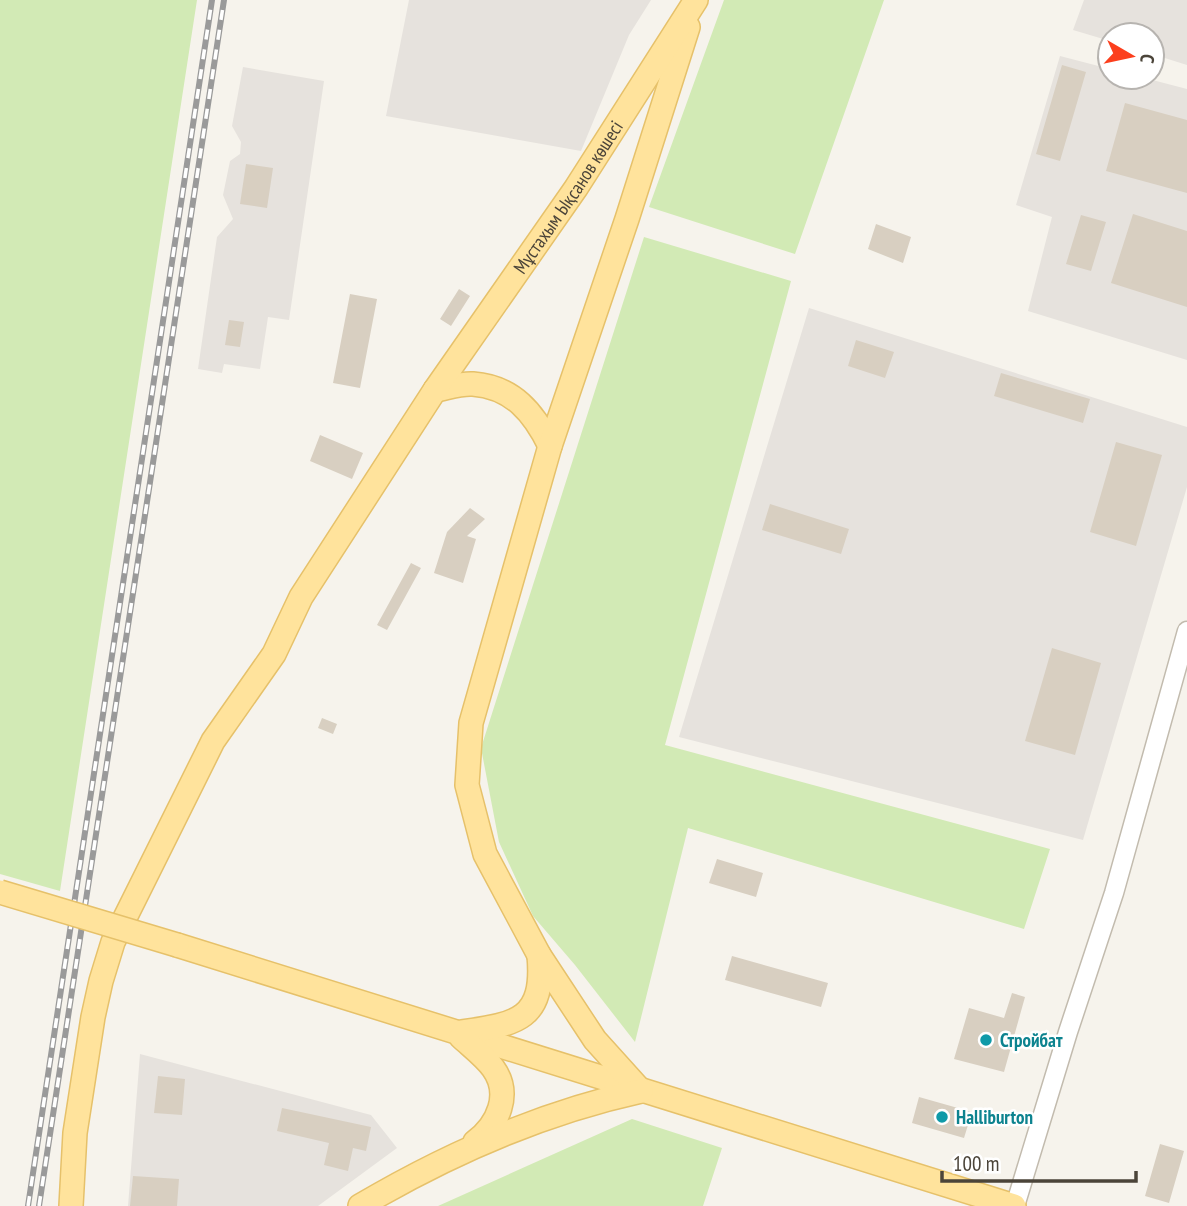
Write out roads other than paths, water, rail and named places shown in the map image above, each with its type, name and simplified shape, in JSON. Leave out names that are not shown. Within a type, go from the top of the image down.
[{"type":"main road","name":"Мұстахым Ықсанов көшесі","points":[[71,1206],[75,1132],[101,981],[113,942],[213,741],[274,654],[301,597],[435,390],[576,188],[696,0]]},
{"type":"main road","points":[[641,1091],[595,1040],[539,956],[485,854],[467,785],[471,723],[550,446],[627,219],[696,0]]},
{"type":"main road","points":[[435,390],[472,384],[500,390],[516,398],[525,407],[539,424],[550,446]]},
{"type":"main road","points":[[0,892],[1014,1206]]},
{"type":"main road","points":[[456,1032],[498,1027],[527,1013],[539,992],[539,956]]},
{"type":"main road","points":[[456,1032],[495,1070],[502,1091],[502,1102],[495,1124],[462,1152]]},
{"type":"main road","points":[[360,1206],[462,1152],[549,1116],[641,1091]]},
{"type":"street","points":[[1014,1206],[1114,893],[1187,631]]},
{"type":"railway","points":[[28,1206],[212,0]]},
{"type":"railway","points":[[39,1206],[224,0]]},
{"type":"place","name":"Стройбат","points":[[986,1040]]},
{"type":"place","name":"Halliburton","points":[[942,1117]]}]
